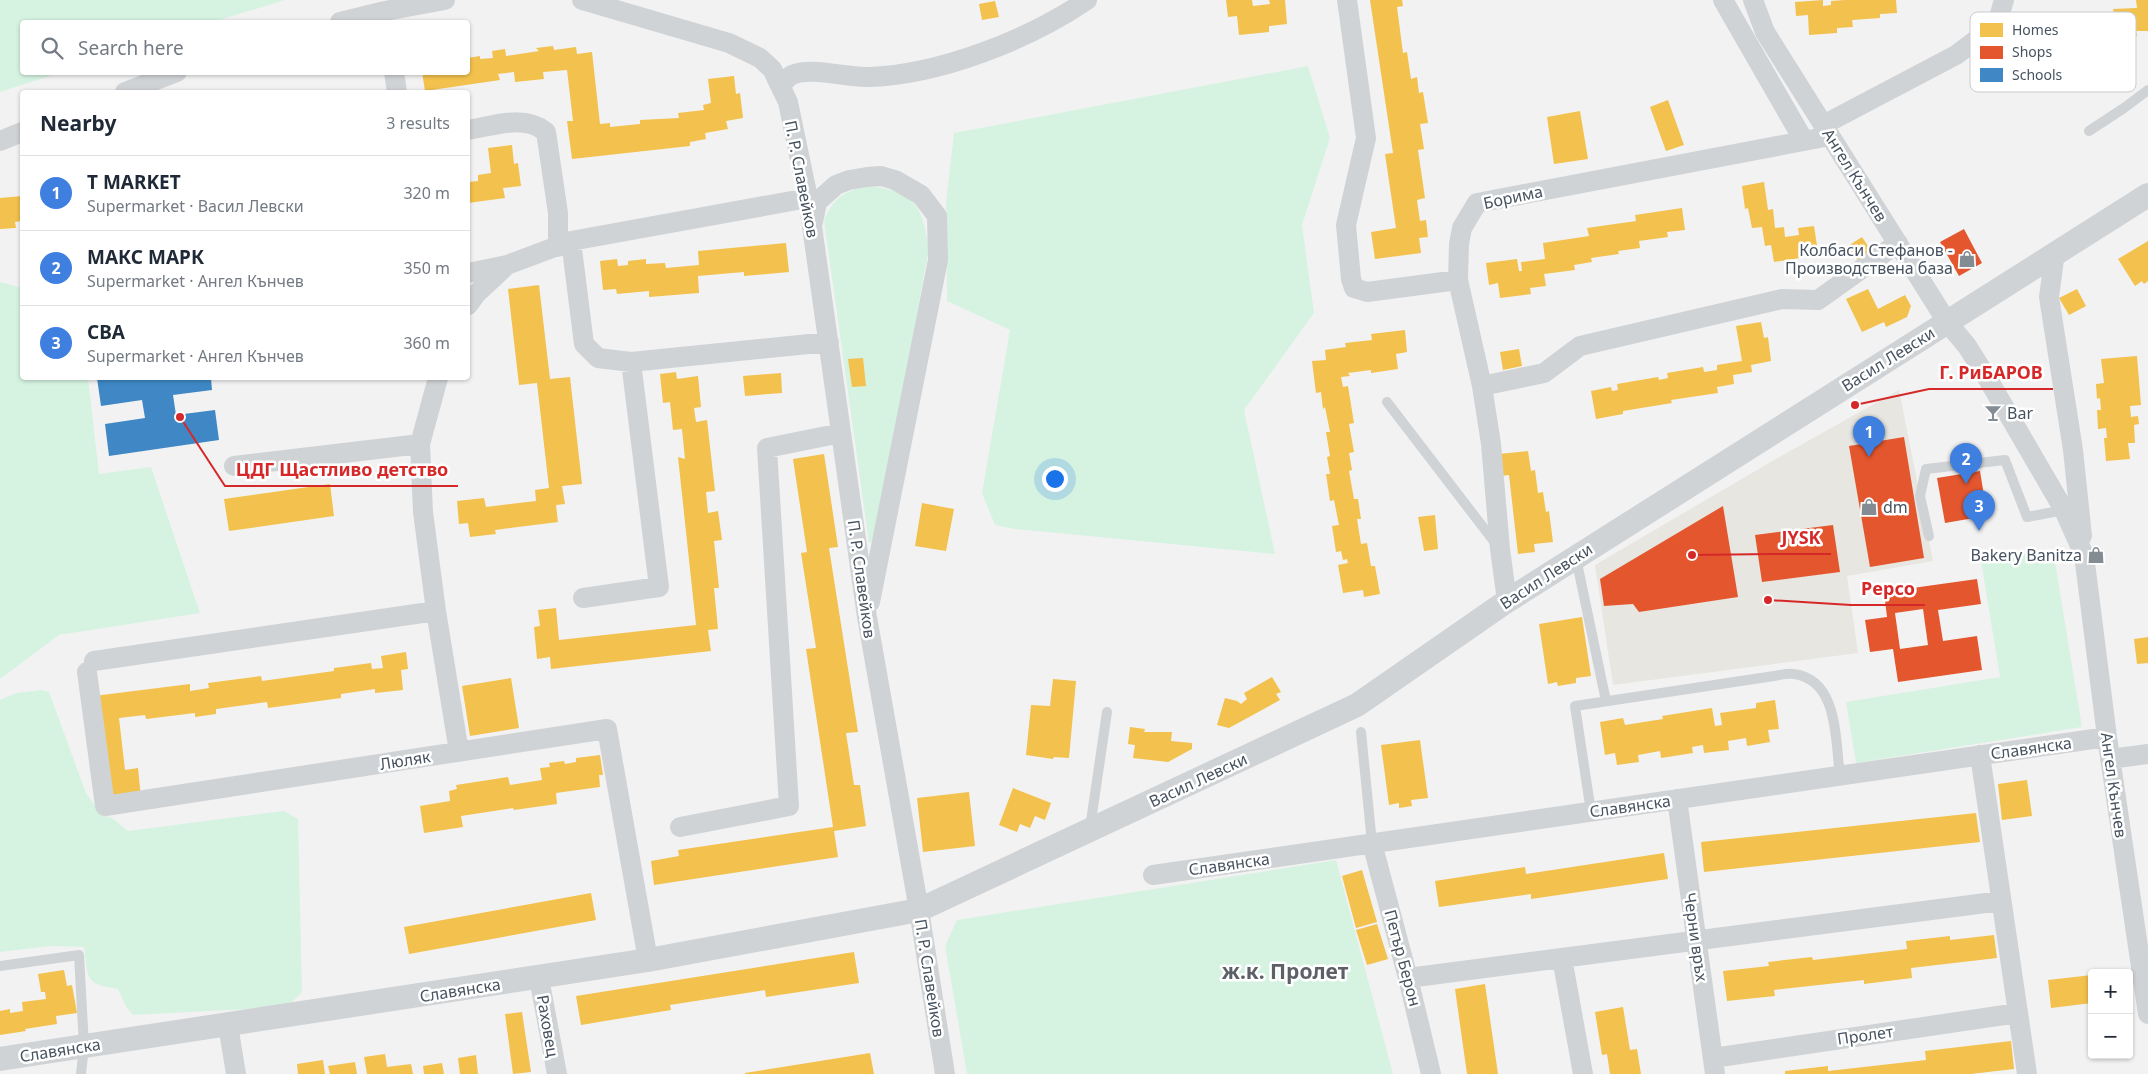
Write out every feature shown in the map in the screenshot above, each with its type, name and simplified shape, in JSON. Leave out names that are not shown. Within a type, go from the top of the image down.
[{"type":"street","points":[[358,20],[386,17],[445,0]]},
{"type":"street","name":"П. Р. Славейков","points":[[582,0],[729,43],[760,58],[772,69],[788,102],[808,198],[866,617],[919,910],[946,1074]]},
{"type":"street","points":[[781,85],[791,76],[802,72],[866,77],[883,76],[900,74],[972,56],[1028,33],[1070,12],[1087,0]]},
{"type":"street","points":[[1347,0],[1366,138],[1346,225],[1351,279],[1354,288],[1367,292],[1458,280]]},
{"type":"street","points":[[1723,0],[1804,141]]},
{"type":"street","name":"Ангел Кънчев","points":[[1753,0],[1765,32],[1947,322],[1967,346],[2064,510],[2084,555]]},
{"type":"street","name":"Борима","points":[[1507,601],[1500,549],[1491,444],[1482,386],[1458,280],[1459,244],[1462,228],[1477,203],[1804,141],[1827,130],[1956,55],[1970,44]]},
{"type":"street","points":[[130,90],[170,75]]},
{"type":"street","points":[[394,75],[397,90]]},
{"type":"street","points":[[470,130],[521,121],[538,125],[546,132],[558,213],[584,344],[598,358],[631,362],[829,342]]},
{"type":"street","points":[[0,141],[20,133]]},
{"type":"street","points":[[812,226],[818,202],[836,185],[849,180],[874,177],[895,180],[908,186],[921,195],[937,216],[938,260],[866,617]]},
{"type":"street","name":"Васил Левски","points":[[919,910],[1357,705],[1507,601],[1575,557],[2148,195]]},
{"type":"street","points":[[470,273],[507,265],[565,244],[808,198]]},
{"type":"street","points":[[1482,386],[1544,372],[1580,346],[1782,299],[1818,300],[1898,242]]},
{"type":"street","name":"Ангел Кънчев","points":[[2055,252],[2049,297],[2073,450],[2107,737],[2148,1014]]},
{"type":"street","points":[[470,302],[476,294],[507,265]]},
{"type":"street","points":[[583,598],[659,587],[631,362]]},
{"type":"street","points":[[437,380],[420,444],[423,512],[436,611],[459,752]]},
{"type":"street","points":[[680,827],[788,806],[767,448],[840,433]]},
{"type":"street","points":[[234,466],[420,444]]},
{"type":"street","name":"Люляк","points":[[436,611],[90,667],[105,806],[607,729],[648,960]]},
{"type":"street","name":"Славянска","points":[[1154,875],[2107,737]]},
{"type":"street","points":[[2110,759],[2148,754]]},
{"type":"street","points":[[1980,755],[2026,1074]]},
{"type":"street","name":"Черни връх","points":[[1676,799],[1714,1066]]},
{"type":"street","name":"Петър Берон","points":[[1372,843],[1431,1074]]},
{"type":"street","points":[[1408,978],[2001,901]]},
{"type":"street","name":"Славянска","points":[[0,1059],[539,978],[919,910]]},
{"type":"street","points":[[1562,958],[1583,1074]]},
{"type":"street","name":"Раховец","points":[[539,978],[557,1074]]},
{"type":"street","name":"Пролет","points":[[1714,1066],[2018,1013]]},
{"type":"street","points":[[228,1025],[236,1074]]},
{"type":"lane","points":[[2090,131],[2148,90]]},
{"type":"lane","points":[[1387,402],[1500,549]]},
{"type":"lane","points":[[1929,536],[1920,496],[1926,469],[2004,460],[2027,517],[2064,510]]},
{"type":"lane","points":[[1575,557],[1606,701]]},
{"type":"lane","points":[[1590,812],[1575,706],[1774,676],[1793,674],[1810,679],[1823,691],[1830,703],[1840,776]]},
{"type":"lane","points":[[1090,829],[1107,712]]},
{"type":"lane","points":[[1361,732],[1372,843]]},
{"type":"lane","points":[[0,966],[79,955],[84,1046],[81,1074]]},
{"type":"shaded area","points":[[1899,390],[1933,561],[1847,576],[1858,653],[1613,685],[1595,565],[1774,460]]},
{"type":"green space","points":[[0,0],[285,0],[220,20],[20,20],[20,75],[53,75],[0,92]]},
{"type":"green space","points":[[1308,66],[1330,138],[1302,225],[1314,313],[1244,410],[1275,554],[1015,529],[995,525],[982,493],[1010,330],[947,301],[946,203],[954,133]]},
{"type":"green space","points":[[864,186],[894,191],[912,201],[922,219],[929,248],[876,539],[869,543],[824,220],[839,197]]},
{"type":"green space","points":[[0,282],[20,287],[20,380],[88,380],[99,474],[151,467],[200,613],[59,635],[0,679]]},
{"type":"green space","points":[[2053,550],[2082,727],[1856,763],[1846,702],[2000,677],[1981,561]]},
{"type":"green space","points":[[42,690],[49,692],[86,793],[101,814],[112,818],[128,831],[284,811],[298,819],[302,992],[287,1007],[133,1015],[126,1007],[118,989],[99,985],[90,978],[84,947],[51,946],[0,952],[0,700],[16,693]]},
{"type":"green space","points":[[1336,860],[1393,1074],[967,1074],[945,946],[957,920]]},
{"type":"building: Homes","points":[[1226,0],[1252,0],[1253,6],[1270,4],[1269,0],[1285,0],[1287,24],[1269,26],[1269,32],[1239,35],[1237,16],[1228,17]]},
{"type":"building: Homes","points":[[1370,0],[1402,0],[1403,6],[1397,7],[1403,53],[1407,52],[1411,79],[1417,77],[1419,93],[1423,92],[1428,123],[1420,124],[1424,149],[1418,150],[1425,198],[1417,200],[1420,221],[1426,220],[1428,237],[1419,238],[1421,253],[1375,259],[1371,232],[1396,228],[1385,154],[1393,153]]},
{"type":"building: Homes","points":[[1823,0],[1823,6],[1831,5],[1831,1],[1896,0],[1897,13],[1880,14],[1880,18],[1852,20],[1853,27],[1837,28],[1837,33],[1809,35],[1808,15],[1796,16],[1795,2]]},
{"type":"building: Homes","points":[[2136,0],[2148,0],[2148,31],[2136,31],[2136,12],[2114,12],[2113,9],[2137,8]]},
{"type":"building: Homes","points":[[995,1],[999,17],[982,20],[979,4]]},
{"type":"building: Homes","points":[[553,46],[554,50],[576,47],[577,54],[592,52],[600,124],[610,123],[610,127],[640,124],[640,120],[679,118],[678,113],[704,110],[703,105],[711,103],[708,79],[734,76],[736,94],[740,93],[743,118],[726,121],[728,129],[705,133],[706,139],[690,142],[690,146],[572,159],[567,121],[573,121],[567,70],[543,72],[544,79],[515,82],[514,72],[498,74],[500,80],[425,90],[422,75],[470,75],[470,58],[480,56],[480,59],[493,58],[492,51],[505,49],[506,56],[539,51],[536,48]]},
{"type":"building: Homes","points":[[1668,100],[1684,145],[1666,151],[1650,107]]},
{"type":"building: Homes","points":[[1580,111],[1588,159],[1554,164],[1547,117]]},
{"type":"building: Homes","points":[[512,145],[514,164],[518,163],[521,186],[503,188],[505,198],[470,203],[470,182],[478,181],[478,175],[491,173],[488,148]]},
{"type":"building: Homes","points":[[1764,182],[1768,210],[1773,209],[1775,228],[1784,227],[1785,237],[1799,235],[1798,228],[1814,226],[1818,252],[1799,255],[1800,258],[1774,262],[1771,245],[1765,246],[1762,227],[1752,228],[1748,208],[1745,209],[1742,186]]},
{"type":"building: Homes","points":[[20,196],[20,221],[15,222],[16,228],[0,229],[0,198]]},
{"type":"building: Homes","points":[[1682,208],[1685,230],[1667,232],[1668,237],[1639,241],[1640,248],[1618,251],[1619,254],[1591,258],[1592,262],[1574,265],[1575,270],[1544,274],[1546,286],[1530,288],[1531,294],[1500,298],[1498,283],[1489,285],[1486,263],[1517,259],[1519,271],[1522,271],[1521,262],[1545,259],[1543,243],[1589,236],[1587,228],[1636,221],[1635,215]]},
{"type":"building: Homes","points":[[1862,237],[1872,252],[1858,261],[1848,246]]},
{"type":"building: Homes","points":[[2148,241],[2148,281],[2144,284],[2142,281],[2135,286],[2118,259]]},
{"type":"building: Homes","points":[[786,243],[789,272],[744,276],[744,272],[698,276],[699,293],[649,297],[649,291],[617,294],[616,289],[603,290],[600,261],[617,259],[618,266],[628,265],[628,261],[646,259],[646,264],[665,263],[666,268],[699,265],[698,251]]},
{"type":"building: Homes","points":[[539,285],[550,379],[570,377],[582,484],[562,486],[565,504],[556,505],[558,522],[495,530],[496,534],[470,537],[468,523],[459,524],[457,501],[484,498],[486,507],[536,501],[535,490],[549,488],[537,383],[519,385],[508,289]]},
{"type":"building: Homes","points":[[1868,289],[1878,309],[1905,295],[1911,306],[1907,317],[1886,327],[1884,322],[1862,332],[1846,299]]},
{"type":"building: Homes","points":[[2077,289],[2086,306],[2069,315],[2059,298]]},
{"type":"building: Homes","points":[[1761,322],[1764,338],[1768,337],[1771,361],[1751,365],[1752,372],[1733,375],[1734,384],[1717,387],[1718,393],[1671,400],[1672,403],[1623,411],[1623,414],[1596,419],[1591,391],[1611,387],[1612,391],[1618,390],[1617,384],[1658,377],[1659,380],[1668,378],[1667,373],[1703,367],[1704,372],[1717,370],[1717,365],[1742,361],[1736,326]]},
{"type":"building: Homes","points":[[1405,330],[1407,352],[1396,354],[1398,369],[1371,373],[1371,370],[1348,373],[1350,376],[1341,377],[1343,387],[1348,386],[1354,423],[1349,424],[1354,452],[1349,453],[1352,470],[1349,471],[1354,499],[1358,499],[1361,519],[1357,519],[1361,544],[1367,543],[1371,566],[1375,566],[1380,594],[1364,597],[1363,590],[1343,593],[1338,565],[1348,563],[1347,559],[1343,560],[1341,551],[1336,552],[1332,526],[1339,525],[1334,500],[1330,501],[1326,474],[1330,474],[1327,457],[1330,456],[1326,432],[1330,432],[1325,407],[1323,409],[1321,392],[1316,393],[1312,361],[1326,360],[1325,350],[1346,347],[1345,343],[1372,340],[1371,334]]},
{"type":"building: Homes","points":[[1519,349],[1522,366],[1503,370],[1500,352]]},
{"type":"building: Homes","points":[[2137,356],[2141,405],[2130,406],[2131,417],[2138,416],[2139,424],[2134,425],[2135,443],[2128,443],[2130,459],[2106,461],[2104,438],[2107,438],[2106,428],[2098,429],[2097,410],[2101,410],[2100,398],[2097,399],[2096,384],[2104,383],[2101,359]]},
{"type":"building: Homes","points":[[863,358],[866,386],[852,387],[848,359]]},
{"type":"building: Homes","points":[[676,372],[677,379],[698,376],[701,407],[694,408],[696,422],[707,420],[715,491],[706,492],[708,513],[718,511],[722,540],[714,541],[719,588],[714,588],[718,629],[708,630],[711,651],[551,669],[550,657],[537,659],[534,627],[540,626],[538,610],[556,608],[559,640],[696,625],[678,457],[685,459],[682,429],[673,430],[670,402],[663,403],[660,374]]},
{"type":"building: Homes","points":[[781,373],[782,393],[745,396],[743,376]]},
{"type":"building: Homes","points":[[1528,451],[1531,471],[1535,470],[1538,493],[1543,492],[1546,512],[1549,511],[1553,542],[1534,544],[1535,552],[1518,554],[1509,475],[1501,476],[1499,454]]},
{"type":"building: Homes","points":[[824,454],[838,547],[829,548],[858,732],[846,733],[854,785],[860,785],[866,826],[834,831],[838,857],[654,885],[651,861],[679,856],[678,850],[833,827],[806,649],[816,648],[801,553],[807,552],[793,459]]},
{"type":"building: Homes","points":[[330,484],[334,516],[229,531],[224,499]]},
{"type":"building: Homes","points":[[922,503],[954,509],[946,551],[915,546]]},
{"type":"building: Homes","points":[[1435,515],[1438,549],[1424,551],[1418,517]]},
{"type":"building: Homes","points":[[1582,617],[1591,676],[1576,678],[1576,683],[1558,686],[1557,682],[1548,684],[1539,624]]},
{"type":"building: Homes","points":[[2148,637],[2148,663],[2137,664],[2134,639]]},
{"type":"building: Homes","points":[[406,652],[408,669],[401,670],[403,690],[375,693],[375,689],[341,694],[341,698],[268,708],[267,702],[216,709],[216,714],[195,717],[195,713],[146,719],[145,715],[119,718],[125,770],[138,768],[141,798],[107,799],[94,696],[190,684],[190,691],[209,688],[208,683],[261,676],[262,681],[334,671],[334,668],[371,663],[372,669],[383,668],[381,656]]},
{"type":"building: Homes","points":[[1272,677],[1281,692],[1276,694],[1280,700],[1229,728],[1217,725],[1225,698],[1241,704],[1247,699],[1244,693]]},
{"type":"building: Homes","points":[[511,678],[519,728],[470,736],[462,686]]},
{"type":"building: Homes","points":[[1053,679],[1076,681],[1069,758],[1054,757],[1053,759],[1026,755],[1031,705],[1050,706]]},
{"type":"building: Homes","points":[[1775,700],[1779,729],[1768,730],[1770,742],[1747,746],[1746,738],[1728,741],[1729,750],[1704,753],[1703,745],[1692,747],[1693,753],[1661,758],[1660,751],[1638,755],[1639,762],[1617,765],[1615,753],[1605,755],[1600,722],[1623,718],[1625,725],[1663,719],[1662,716],[1712,708],[1715,726],[1722,725],[1720,713],[1756,708],[1756,703]]},
{"type":"building: Homes","points":[[1130,727],[1145,729],[1144,732],[1172,732],[1171,741],[1192,743],[1192,749],[1168,762],[1133,758],[1135,745],[1128,744]]},
{"type":"building: Homes","points":[[1420,740],[1428,798],[1411,800],[1412,806],[1399,808],[1399,803],[1389,805],[1381,745]]},
{"type":"building: Homes","points":[[600,755],[603,775],[599,775],[600,787],[556,793],[557,804],[461,816],[463,827],[424,833],[420,806],[450,801],[449,791],[457,789],[456,785],[508,777],[510,785],[542,780],[540,768],[550,767],[549,763],[564,761],[565,764],[576,762],[576,758]]},
{"type":"building: Homes","points":[[2027,780],[2032,816],[2002,820],[1998,784]]},
{"type":"building: Homes","points":[[1013,788],[1051,803],[1045,820],[1035,816],[1030,828],[1020,824],[1017,832],[999,825]]},
{"type":"building: Homes","points":[[969,792],[975,846],[923,852],[917,798]]},
{"type":"building: Homes","points":[[1976,813],[1980,842],[1704,872],[1701,842]]},
{"type":"building: Homes","points":[[1664,853],[1668,879],[1531,899],[1531,894],[1439,907],[1435,881],[1525,867],[1526,874]]},
{"type":"building: Homes","points":[[1362,870],[1377,922],[1356,928],[1342,876]]},
{"type":"building: Homes","points":[[591,893],[596,920],[409,954],[404,927]]},
{"type":"building: Homes","points":[[1377,924],[1388,959],[1367,965],[1356,930]]},
{"type":"building: Homes","points":[[1994,935],[1997,958],[1911,968],[1912,978],[1864,984],[1864,980],[1774,990],[1775,996],[1727,1001],[1723,971],[1769,966],[1768,962],[1812,957],[1813,960],[1907,949],[1906,941],[1950,936],[1950,940]]},
{"type":"building: Homes","points":[[854,952],[859,983],[766,997],[765,990],[670,1005],[671,1010],[581,1025],[576,996]]},
{"type":"building: Homes","points":[[64,970],[67,986],[72,985],[77,1013],[56,1016],[57,1024],[0,1035],[0,1011],[10,1009],[10,1013],[23,1011],[22,1002],[46,999],[45,992],[41,992],[38,974]]},
{"type":"building: Homes","points":[[2088,975],[2088,1003],[2051,1008],[2048,980]]},
{"type":"building: Homes","points":[[1485,984],[1498,1074],[1467,1074],[1455,989]]},
{"type":"building: Homes","points":[[1623,1007],[1630,1050],[1637,1049],[1641,1074],[1610,1074],[1607,1054],[1602,1055],[1595,1012]]},
{"type":"building: Homes","points":[[522,1012],[531,1072],[513,1074],[505,1014]]},
{"type":"building: Homes","points":[[2011,1041],[2014,1069],[1971,1074],[1785,1074],[1785,1071],[1828,1066],[1828,1071],[1926,1060],[1925,1051]]},
{"type":"building: Homes","points":[[870,1053],[874,1074],[745,1074],[745,1073]]},
{"type":"building: Homes","points":[[385,1054],[387,1067],[411,1064],[413,1074],[367,1074],[364,1057]]},
{"type":"building: Homes","points":[[476,1055],[478,1074],[460,1074],[458,1058]]},
{"type":"building: Homes","points":[[323,1060],[325,1074],[298,1074],[297,1064]]},
{"type":"building: Homes","points":[[355,1062],[357,1074],[330,1074],[328,1066]]},
{"type":"building: Homes","points":[[442,1063],[444,1074],[424,1074],[423,1066]]},
{"type":"building: Shops","points":[[1964,229],[1982,263],[1959,276],[1940,242]]},
{"type":"building: Shops","points":[[1904,437],[1924,558],[1870,567],[1849,446]]},
{"type":"building: Shops","points":[[1980,471],[1986,508],[1979,509],[1980,517],[1945,523],[1937,478]]},
{"type":"building: Shops","points":[[1723,506],[1738,597],[1639,612],[1633,604],[1604,606],[1600,579]]},
{"type":"building: Shops","points":[[1833,525],[1840,572],[1762,582],[1755,535]]},
{"type":"building: Shops","points":[[1977,579],[1981,604],[1938,610],[1943,641],[1977,636],[1982,670],[1898,682],[1893,649],[1870,652],[1865,620],[1887,617],[1884,592]],"holes":[[[1923,609],[1928,645],[1900,649],[1895,613]]]},
{"type":"building: Schools","points":[[97,380],[211,380],[212,390],[173,395],[176,415],[215,410],[219,440],[109,456],[105,424],[145,418],[142,400],[101,406]]},
{"type":"place","name":"Колбаси Стефанов - Производствена база","points":[[1967,259]]},
{"type":"place","name":"Г. РиБАРОВ","points":[[1855,405]]},
{"type":"place","name":"Bar","points":[[1993,413]]},
{"type":"place","name":"ЦДГ Щастливо детство","points":[[180,417]]},
{"type":"place","name":"T MARKET","points":[[1869,457]]},
{"type":"place","name":"МАКС МАРК","points":[[1966,484]]},
{"type":"place","name":"dm","points":[[1869,507]]},
{"type":"place","name":"CBA","points":[[1979,531]]},
{"type":"place","name":"JYSK","points":[[1692,555]]},
{"type":"place","name":"Bakery Banitza","points":[[2096,555]]},
{"type":"place","name":"Pepco","points":[[1768,600]]},
{"type":"district","name":"ж.к. Пролет","points":[[1285,972]]}]
